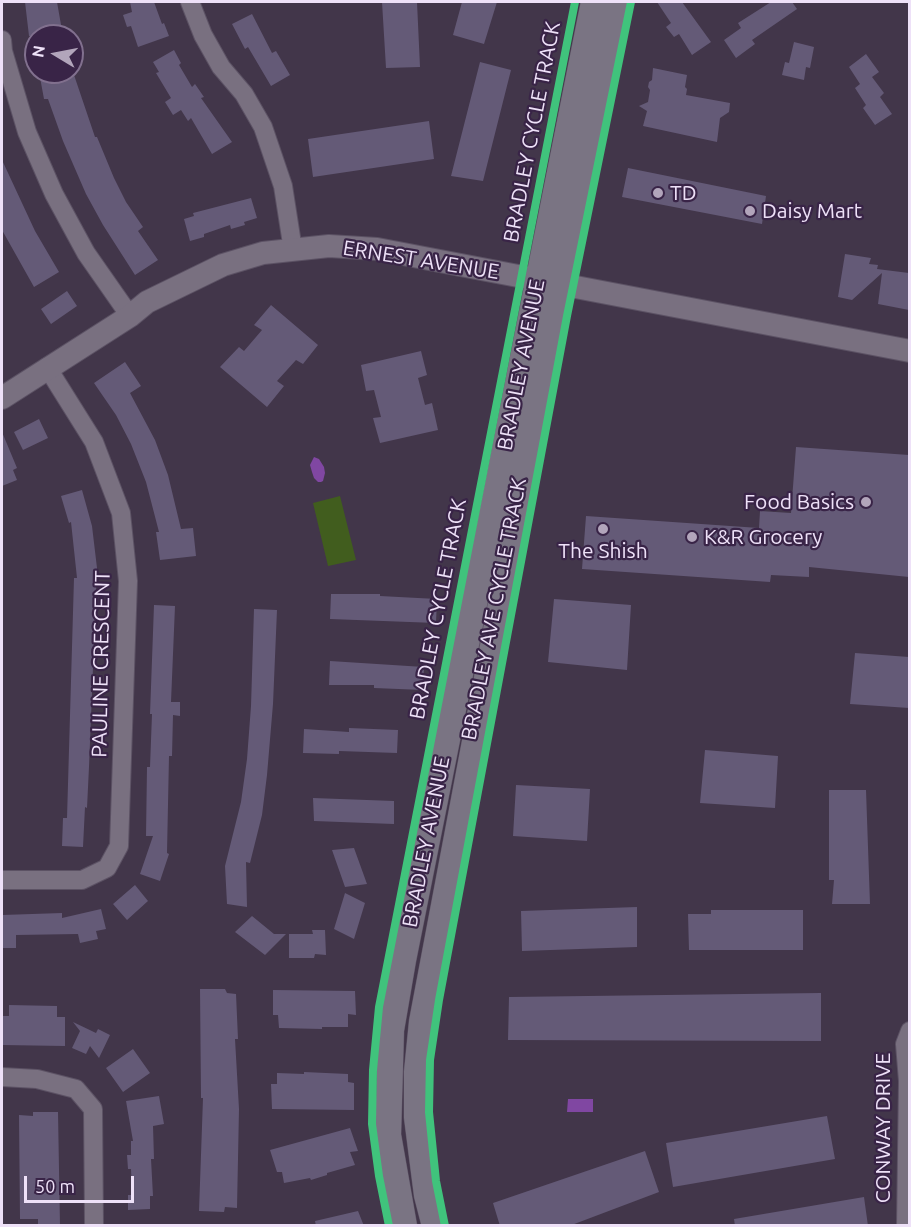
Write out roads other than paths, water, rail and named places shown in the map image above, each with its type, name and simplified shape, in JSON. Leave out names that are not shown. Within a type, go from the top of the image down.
[{"type":"main road","name":"BRADLEY AVENUE","points":[[435,1226],[428,1195],[417,1117],[417,1072],[422,1022],[513,541],[594,2]]},
{"type":"main road","name":"BRADLEY AVENUE","points":[[404,1226],[388,1135],[391,1030],[414,902],[550,283],[620,2]]},
{"type":"street","points":[[190,2],[203,35],[221,67],[244,94],[263,127],[283,186],[293,250]]},
{"type":"street","points":[[2,40],[3,51],[27,132],[54,194],[86,253],[130,316]]},
{"type":"street","name":"ERNEST AVENUE","points":[[2,398],[47,367],[130,316],[147,302],[223,265],[263,253],[329,246],[377,249],[909,351]]},
{"type":"street","name":"PAULINE CRESCENT","points":[[2,880],[82,880],[108,868],[119,846],[128,581],[120,513],[94,442],[47,367]]},
{"type":"street","name":"CONWAY DRIVE","points":[[906,1226],[909,1081],[905,1044],[909,1030]]},
{"type":"street","points":[[2,1077],[37,1079],[76,1089],[93,1109],[94,1226]]},
{"type":"place","name":"TD","points":[[658,193]]},
{"type":"place","name":"Daisy Mart","points":[[750,211]]},
{"type":"place","name":"Food Basics","points":[[866,502]]},
{"type":"place","name":"The Shish","points":[[603,529]]},
{"type":"place","name":"K&R Grocery","points":[[692,537]]}]
